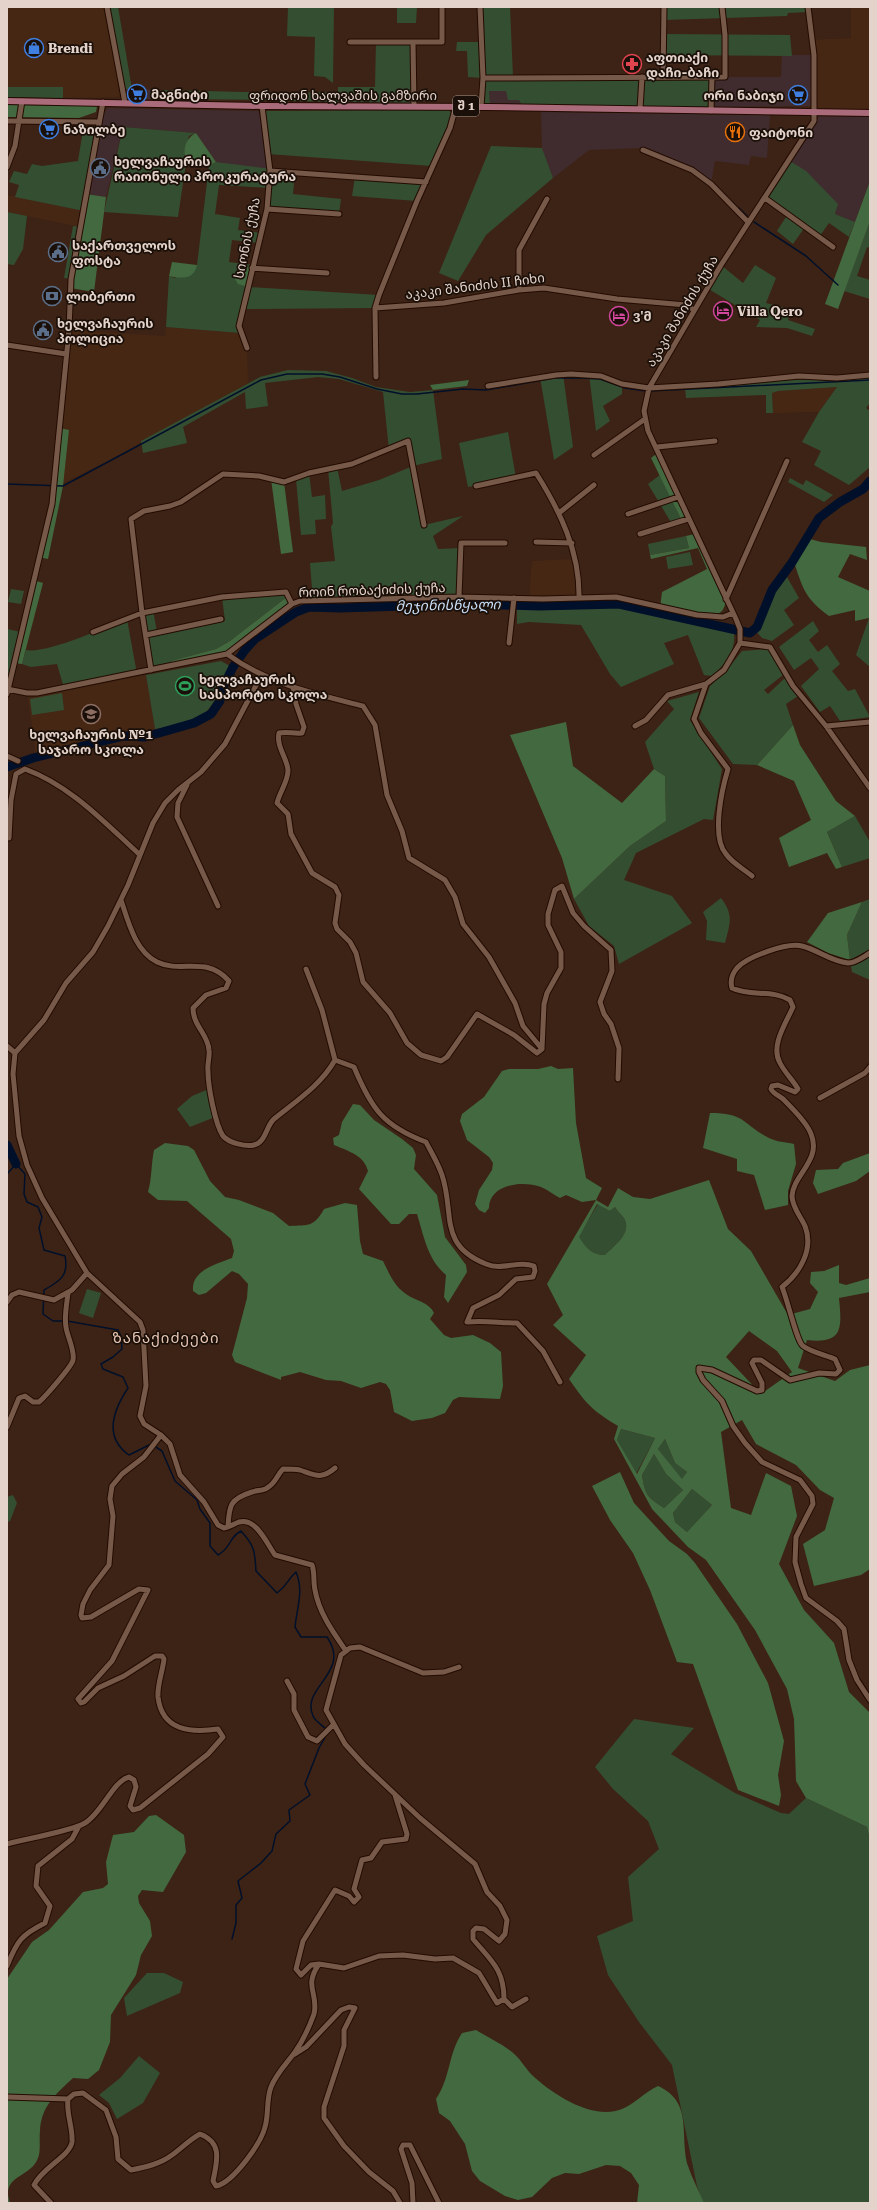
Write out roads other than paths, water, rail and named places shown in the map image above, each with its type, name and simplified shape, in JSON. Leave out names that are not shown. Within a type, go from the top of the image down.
[{"type":"main road","name":"ფრიდონ ხალვაშის გამზირი","points":[[7,101],[262,106],[456,106],[870,113]]},
{"type":"street","points":[[107,7],[125,103]]},
{"type":"street","points":[[350,42],[442,42],[442,7]]},
{"type":"street","points":[[480,7],[483,78],[481,107]]},
{"type":"street","points":[[663,77],[664,7]]},
{"type":"street","points":[[483,78],[724,77],[725,36],[722,7]]},
{"type":"street","name":"აკაკი შანიძის ქუჩა","points":[[740,642],[740,629],[678,497],[657,446],[648,431],[644,411],[649,388],[694,310],[748,222],[811,127],[815,113],[814,55],[808,7]]},
{"type":"street","points":[[413,42],[414,106]]},
{"type":"street","points":[[640,110],[642,77]]},
{"type":"street","points":[[711,111],[712,77]]},
{"type":"street","points":[[7,167],[15,146],[22,101]]},
{"type":"street","points":[[7,690],[54,490],[71,279],[98,122],[103,102]]},
{"type":"street","name":"სიონის ქუჩა","points":[[247,348],[239,326],[267,209],[270,170],[262,106]]},
{"type":"street","points":[[376,377],[376,308],[401,239],[450,128],[456,106]]},
{"type":"street","points":[[7,121],[98,122]]},
{"type":"street","points":[[643,150],[692,170],[711,184],[748,222]]},
{"type":"street","points":[[270,170],[426,182]]},
{"type":"street","points":[[765,198],[833,247]]},
{"type":"street","points":[[519,290],[519,250],[547,199]]},
{"type":"street","points":[[267,209],[339,214]]},
{"type":"street","points":[[252,268],[327,273]]},
{"type":"street","name":"აკაკი შანიძის II ჩიხი","points":[[376,308],[444,303],[519,290],[554,288],[617,299],[686,305],[694,310]]},
{"type":"street","points":[[7,345],[66,354]]},
{"type":"street","points":[[488,386],[556,375],[583,374],[601,376],[622,384],[649,388],[718,384],[799,376],[837,378],[870,375]]},
{"type":"street","points":[[594,455],[645,419]]},
{"type":"street","points":[[151,670],[142,613],[132,519],[144,511],[170,506],[181,502],[223,474],[259,476],[284,482],[309,473],[352,464],[408,441],[424,525]]},
{"type":"street","points":[[657,446],[715,441]]},
{"type":"street","points":[[726,599],[787,461]]},
{"type":"street","points":[[476,486],[536,473],[559,513],[572,543],[580,579],[580,598]]},
{"type":"street","points":[[559,513],[594,485]]},
{"type":"street","points":[[628,514],[678,497]]},
{"type":"street","points":[[640,534],[688,519]]},
{"type":"street","points":[[536,542],[572,543]]},
{"type":"street","points":[[458,597],[461,543],[505,543]]},
{"type":"street","points":[[93,632],[142,613],[222,597],[286,592],[292,604]]},
{"type":"street","name":"როინ რობაქიძის ქუჩა","points":[[7,690],[37,693],[227,654],[292,604],[306,601],[458,597],[514,600],[616,597],[697,615],[723,616],[733,613]]},
{"type":"street","points":[[509,643],[514,600]]},
{"type":"street","points":[[146,635],[221,618]]},
{"type":"street","points":[[635,726],[646,720],[668,695],[706,684],[724,670],[740,642],[770,647],[793,686],[826,726],[870,788]]},
{"type":"street","points":[[227,654],[261,676],[293,687],[363,706],[375,725],[387,795],[402,831],[409,858],[445,880],[455,896],[463,924],[489,957],[515,1003],[523,1026],[542,1049]]},
{"type":"street","points":[[261,676],[225,744],[201,772],[178,790],[165,803],[153,823],[121,900],[93,952],[66,983],[44,1020],[15,1053],[13,1074],[16,1116],[19,1136],[27,1165],[57,1226],[87,1273],[140,1322],[143,1330],[146,1386],[140,1416],[144,1424],[161,1435],[170,1444],[180,1475],[204,1502],[218,1525],[224,1528],[240,1522],[250,1522],[256,1527],[274,1555],[312,1565],[315,1589],[321,1610],[332,1632],[346,1651]]},
{"type":"street","points":[[706,684],[694,719],[701,733],[728,769],[721,794],[720,839],[725,854],[752,876]]},
{"type":"street","points":[[293,687],[304,727],[302,733],[296,734],[287,731],[279,734],[278,739],[288,768],[287,780],[277,803],[288,814],[291,834],[312,873],[335,887],[339,895],[335,923],[337,929],[350,942],[356,953],[363,982],[390,1013],[407,1043],[421,1055],[441,1061],[447,1057],[477,1014],[514,1035],[537,1053],[542,1049],[544,1004],[547,993],[561,968],[561,952],[548,924],[548,914],[555,890],[562,886],[573,913],[584,926],[611,950],[612,971],[600,1002],[604,1014],[611,1024],[619,1048],[618,1079]]},
{"type":"street","points":[[826,726],[870,722]]},
{"type":"street","points":[[7,756],[18,762]]},
{"type":"street","points":[[9,838],[11,800],[16,774],[25,769],[43,776],[82,800],[140,855]]},
{"type":"street","points":[[187,784],[178,803],[177,817],[218,906]]},
{"type":"street","points":[[121,900],[130,929],[145,952],[158,962],[215,969],[229,981],[226,988],[206,995],[192,1008],[193,1018],[208,1045],[208,1071],[218,1124],[224,1137],[237,1144],[254,1145],[263,1139],[272,1121],[298,1101],[328,1072],[335,1060],[322,1010],[306,969]]},
{"type":"street","points":[[870,953],[850,963],[834,960],[802,946],[775,947],[738,968],[731,982],[732,988],[741,993],[783,996],[790,1000],[793,1007],[782,1032],[776,1053],[780,1063],[798,1089],[795,1092],[778,1085],[772,1086],[771,1089],[784,1100],[811,1134],[813,1147],[812,1159],[792,1194],[793,1204],[805,1227],[809,1242],[803,1262],[791,1280],[782,1287],[794,1321],[796,1336],[802,1346],[835,1359],[840,1370],[836,1374],[818,1373],[790,1380],[761,1360],[754,1360],[752,1363],[762,1383],[762,1390],[757,1391],[712,1370],[700,1368],[699,1372],[702,1380],[722,1401],[733,1426],[762,1462],[800,1480],[812,1496],[813,1504],[796,1537],[795,1562],[801,1584],[806,1598],[837,1621],[844,1629],[849,1660],[857,1680],[870,1700]]},
{"type":"street","points":[[7,1046],[15,1053]]},
{"type":"street","points":[[335,1060],[354,1067],[373,1106],[394,1127],[404,1134],[426,1142],[442,1175],[448,1218],[455,1241],[465,1253],[486,1264],[499,1268],[520,1264],[534,1266],[536,1271],[533,1277],[516,1280],[499,1295],[473,1308],[467,1322],[484,1320],[499,1324],[517,1322],[543,1351],[560,1382]]},
{"type":"street","points":[[820,1098],[865,1073],[870,1066]]},
{"type":"street","points":[[7,1302],[12,1295],[19,1292],[47,1300],[54,1300],[68,1293],[87,1273]]},
{"type":"street","points":[[7,1427],[19,1398],[25,1396],[33,1402],[39,1402],[48,1394],[56,1381],[71,1365],[73,1358],[65,1325],[68,1293]]},
{"type":"street","points":[[7,1844],[86,1823],[106,1803],[117,1784],[130,1777],[134,1780],[136,1787],[130,1806],[133,1810],[140,1808],[208,1754],[223,1737],[218,1729],[197,1732],[183,1729],[165,1717],[158,1696],[164,1659],[162,1656],[155,1656],[124,1676],[98,1688],[84,1702],[81,1703],[78,1699],[112,1661],[148,1590],[139,1589],[91,1617],[82,1618],[81,1615],[83,1604],[90,1590],[109,1565],[112,1516],[110,1499],[112,1486],[122,1474],[150,1450],[154,1442],[161,1435]]},
{"type":"street","points":[[228,1527],[228,1508],[233,1501],[252,1492],[266,1489],[276,1482],[279,1473],[283,1469],[298,1470],[318,1476],[327,1475],[335,1468]]},
{"type":"street","points":[[460,1667],[444,1672],[423,1673],[360,1648],[350,1648],[341,1655],[326,1710],[350,1749],[395,1794],[475,1864],[487,1892],[504,1913],[507,1920],[505,1934],[499,1941],[484,1929],[476,1928],[473,1931],[473,1939],[499,1969],[504,1983],[504,1999],[512,2007],[526,1999]]},
{"type":"street","points":[[288,1681],[294,1694],[294,1710],[308,1737],[316,1741],[334,1724]]},
{"type":"street","points":[[395,1794],[407,1834],[406,1839],[382,1842],[370,1858],[362,1860],[354,1890],[358,1897],[354,1902],[349,1896],[335,1890],[303,1941],[296,1969],[301,1975],[311,1965],[319,1964],[344,1968],[379,1956],[395,1955],[435,1959],[453,1958],[479,1973],[497,2003],[504,1999]]},
{"type":"street","points":[[7,1966],[16,1944],[31,1931],[45,1924],[50,1906],[36,1886],[38,1866],[72,1840],[78,1826]]},
{"type":"street","points":[[7,2097],[68,2099],[74,2094],[84,2093],[106,2110],[116,2137],[118,2159],[131,2170],[151,2166],[172,2155],[189,2139],[200,2134],[209,2138],[215,2148],[218,2158],[213,2180],[216,2186],[221,2185],[229,2179],[261,2140],[266,2125],[271,2087],[292,2056],[314,2013],[314,1997],[310,1983],[319,1964]]},
{"type":"street","points":[[292,2056],[306,2046],[341,2010],[349,2007],[355,2008],[344,2030],[344,2046],[324,2107],[324,2118],[350,2153],[369,2172],[393,2191],[400,2203]]},
{"type":"street","points":[[50,2203],[34,2185],[44,2170],[68,2151],[72,2143],[67,2110],[68,2099]]},
{"type":"street","points":[[413,2203],[412,2183],[401,2149],[403,2145],[410,2145],[439,2203]]},
{"type":"waterway","points":[[739,208],[747,216]]},
{"type":"waterway","points":[[754,222],[806,256],[838,285]]},
{"type":"waterway","points":[[7,484],[63,486],[261,380],[287,374],[322,374],[340,377],[377,389],[402,394],[417,394],[463,389],[486,390],[554,378],[600,379],[625,388],[646,391]]},
{"type":"waterway","points":[[650,391],[870,380]]},
{"type":"waterway","name":"მეჯინისწყალი","points":[[7,767],[33,758],[124,736],[145,737],[194,723],[211,714],[220,701],[221,691],[233,667],[255,639],[296,612],[309,607],[340,608],[470,604],[539,606],[619,604],[750,633],[757,627],[772,590],[791,564],[819,518],[840,502],[863,489],[870,481]]},
{"type":"waterway","name":"მეჯინისწყალი","points":[[7,1145],[16,1164]]},
{"type":"waterway","points":[[7,1174],[16,1164],[25,1174],[24,1194],[27,1202],[38,1207],[42,1217],[39,1228],[44,1250],[65,1256],[66,1268],[62,1277],[55,1284],[44,1290],[43,1314],[53,1321],[64,1321]]},
{"type":"waterway","points":[[67,1321],[118,1330],[121,1336],[122,1349],[113,1357],[101,1364],[103,1369],[123,1377],[128,1388],[115,1414],[114,1431],[116,1440],[121,1448],[129,1455],[151,1444],[162,1451],[175,1481],[197,1500],[200,1509],[210,1523],[210,1546],[218,1555],[226,1549],[234,1537],[241,1531],[249,1540],[253,1549],[256,1571],[277,1593],[296,1572],[300,1592],[295,1627],[301,1637],[327,1637],[333,1650],[334,1660],[330,1670],[313,1696],[311,1706],[314,1718],[326,1729]]},
{"type":"waterway","points":[[232,1939],[236,1923],[236,1905],[242,1898],[238,1881],[261,1863],[272,1851],[276,1834],[290,1821],[289,1810],[310,1795],[305,1784],[319,1748],[328,1732]]},
{"type":"place","name":"Brendi","points":[[34,48]]},
{"type":"place","name":"აფთიაქი დაჩი-ბაჩი","points":[[632,64]]},
{"type":"place","name":"მაგნიტი","points":[[137,94]]},
{"type":"place","name":"ორი ნაბიჯი","points":[[798,95]]},
{"type":"place","name":"ნაზილბე","points":[[49,129]]},
{"type":"place","name":"ფაიტონი","points":[[735,132]]},
{"type":"place","name":"ხელვაჩაურის რაიონული პროკურატურა","points":[[100,168]]},
{"type":"place","name":"საქართველოს ფოსტა","points":[[58,252]]},
{"type":"place","name":"ლიბერთი","points":[[52,296]]},
{"type":"place","name":"Villa Qero","points":[[723,311]]},
{"type":"place","name":"3'მ","points":[[619,316]]},
{"type":"place","name":"ხელვაჩაურის პოლიცია","points":[[43,330]]},
{"type":"place","name":"ხელვაჩაურის სასპორტო სკოლა","points":[[185,686]]},
{"type":"place","name":"ხელვაჩაურის №1 საჯარო სკოლა","points":[[91,714]]},
{"type":"district","name":"ზანაქიძეები","points":[[166,1338]]}]
